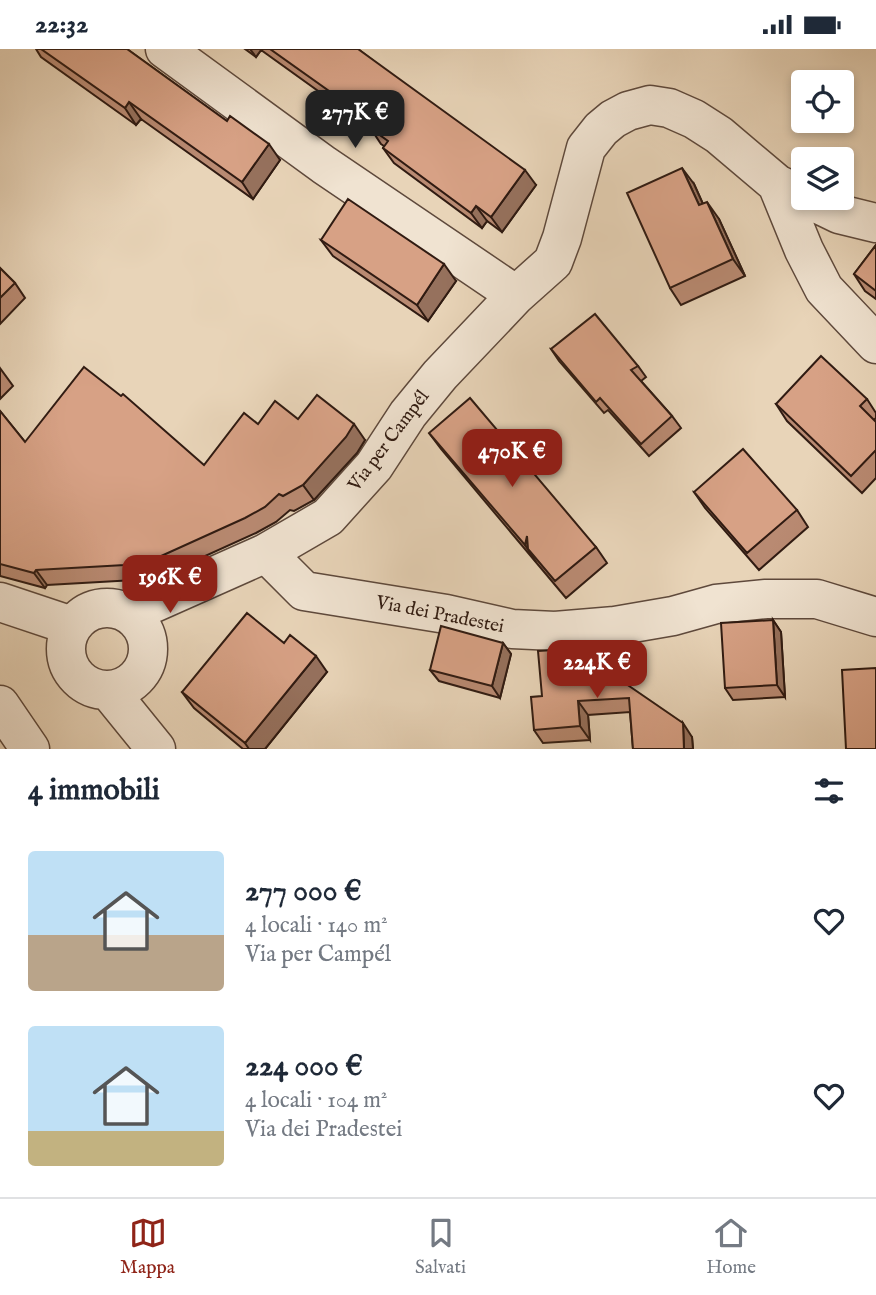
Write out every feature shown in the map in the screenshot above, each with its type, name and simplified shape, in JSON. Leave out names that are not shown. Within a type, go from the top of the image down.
[{"type":"street","points":[[164,49],[324,165],[516,295]]},
{"type":"street","name":"Via per Campél","points":[[130,614],[267,553],[328,517],[374,467],[408,414],[440,375],[516,295],[553,262],[586,148],[601,129],[628,111],[650,106],[669,108],[694,119],[791,190]]},
{"type":"street","name":"Via per Campél","points":[[798,210],[804,250],[824,289],[876,344]]},
{"type":"street","name":"Via per Campél","points":[[831,210],[876,223]]},
{"type":"street","name":"Via dei Pradestei","points":[[267,553],[304,591],[446,614],[512,629],[555,632],[615,626],[673,616],[716,604],[766,599],[817,599],[876,617]]},
{"type":"street","points":[[0,602],[72,626]]},
{"type":"street","points":[[109,607],[130,614],[142,626],[149,643],[148,660],[139,676],[126,687],[109,691],[94,689],[80,681],[70,670],[66,655],[66,640],[72,626],[88,612],[99,609],[109,607]]},
{"type":"street","points":[[109,691],[156,749]]},
{"type":"street","points":[[0,705],[30,749]]},
{"type":"building","points":[[41,49],[127,49],[227,121],[230,116],[269,144],[242,182],[129,102],[125,108]]},
{"type":"building","points":[[270,49],[358,49],[525,170],[491,217],[476,206],[471,213],[383,148],[388,141],[370,128],[374,123]]},
{"type":"building","points":[[682,168],[699,205],[707,202],[733,259],[670,288],[627,193]]},
{"type":"building","points":[[348,199],[444,264],[417,305],[321,240]]},
{"type":"building","points":[[876,245],[876,291],[854,274]]},
{"type":"building","points":[[0,268],[15,283],[0,298]]},
{"type":"building","points":[[595,314],[638,366],[631,370],[672,416],[641,444],[600,398],[596,402],[551,349]]},
{"type":"building","points":[[821,356],[867,399],[860,406],[876,422],[876,450],[851,476],[776,404]]},
{"type":"building","points":[[84,367],[121,396],[123,394],[204,465],[244,413],[258,424],[275,401],[298,419],[317,395],[354,424],[346,437],[303,485],[283,496],[279,494],[265,507],[245,518],[159,557],[125,565],[36,570],[34,573],[0,564],[0,411],[25,442]]},
{"type":"building","points":[[470,398],[596,547],[555,581],[528,549],[527,536],[525,545],[429,433]]},
{"type":"building","points":[[743,449],[797,510],[747,553],[694,492]]},
{"type":"building","points":[[247,613],[284,643],[290,635],[316,656],[245,743],[182,692]]},
{"type":"building","points":[[773,620],[777,685],[725,688],[721,623]]},
{"type":"building","points":[[441,626],[503,643],[492,686],[430,670]]},
{"type":"building","points":[[584,648],[584,655],[683,723],[684,749],[633,749],[629,698],[578,701],[580,726],[534,730],[531,697],[542,696],[538,651]]},
{"type":"building","points":[[876,668],[876,749],[846,749],[842,670]]}]
